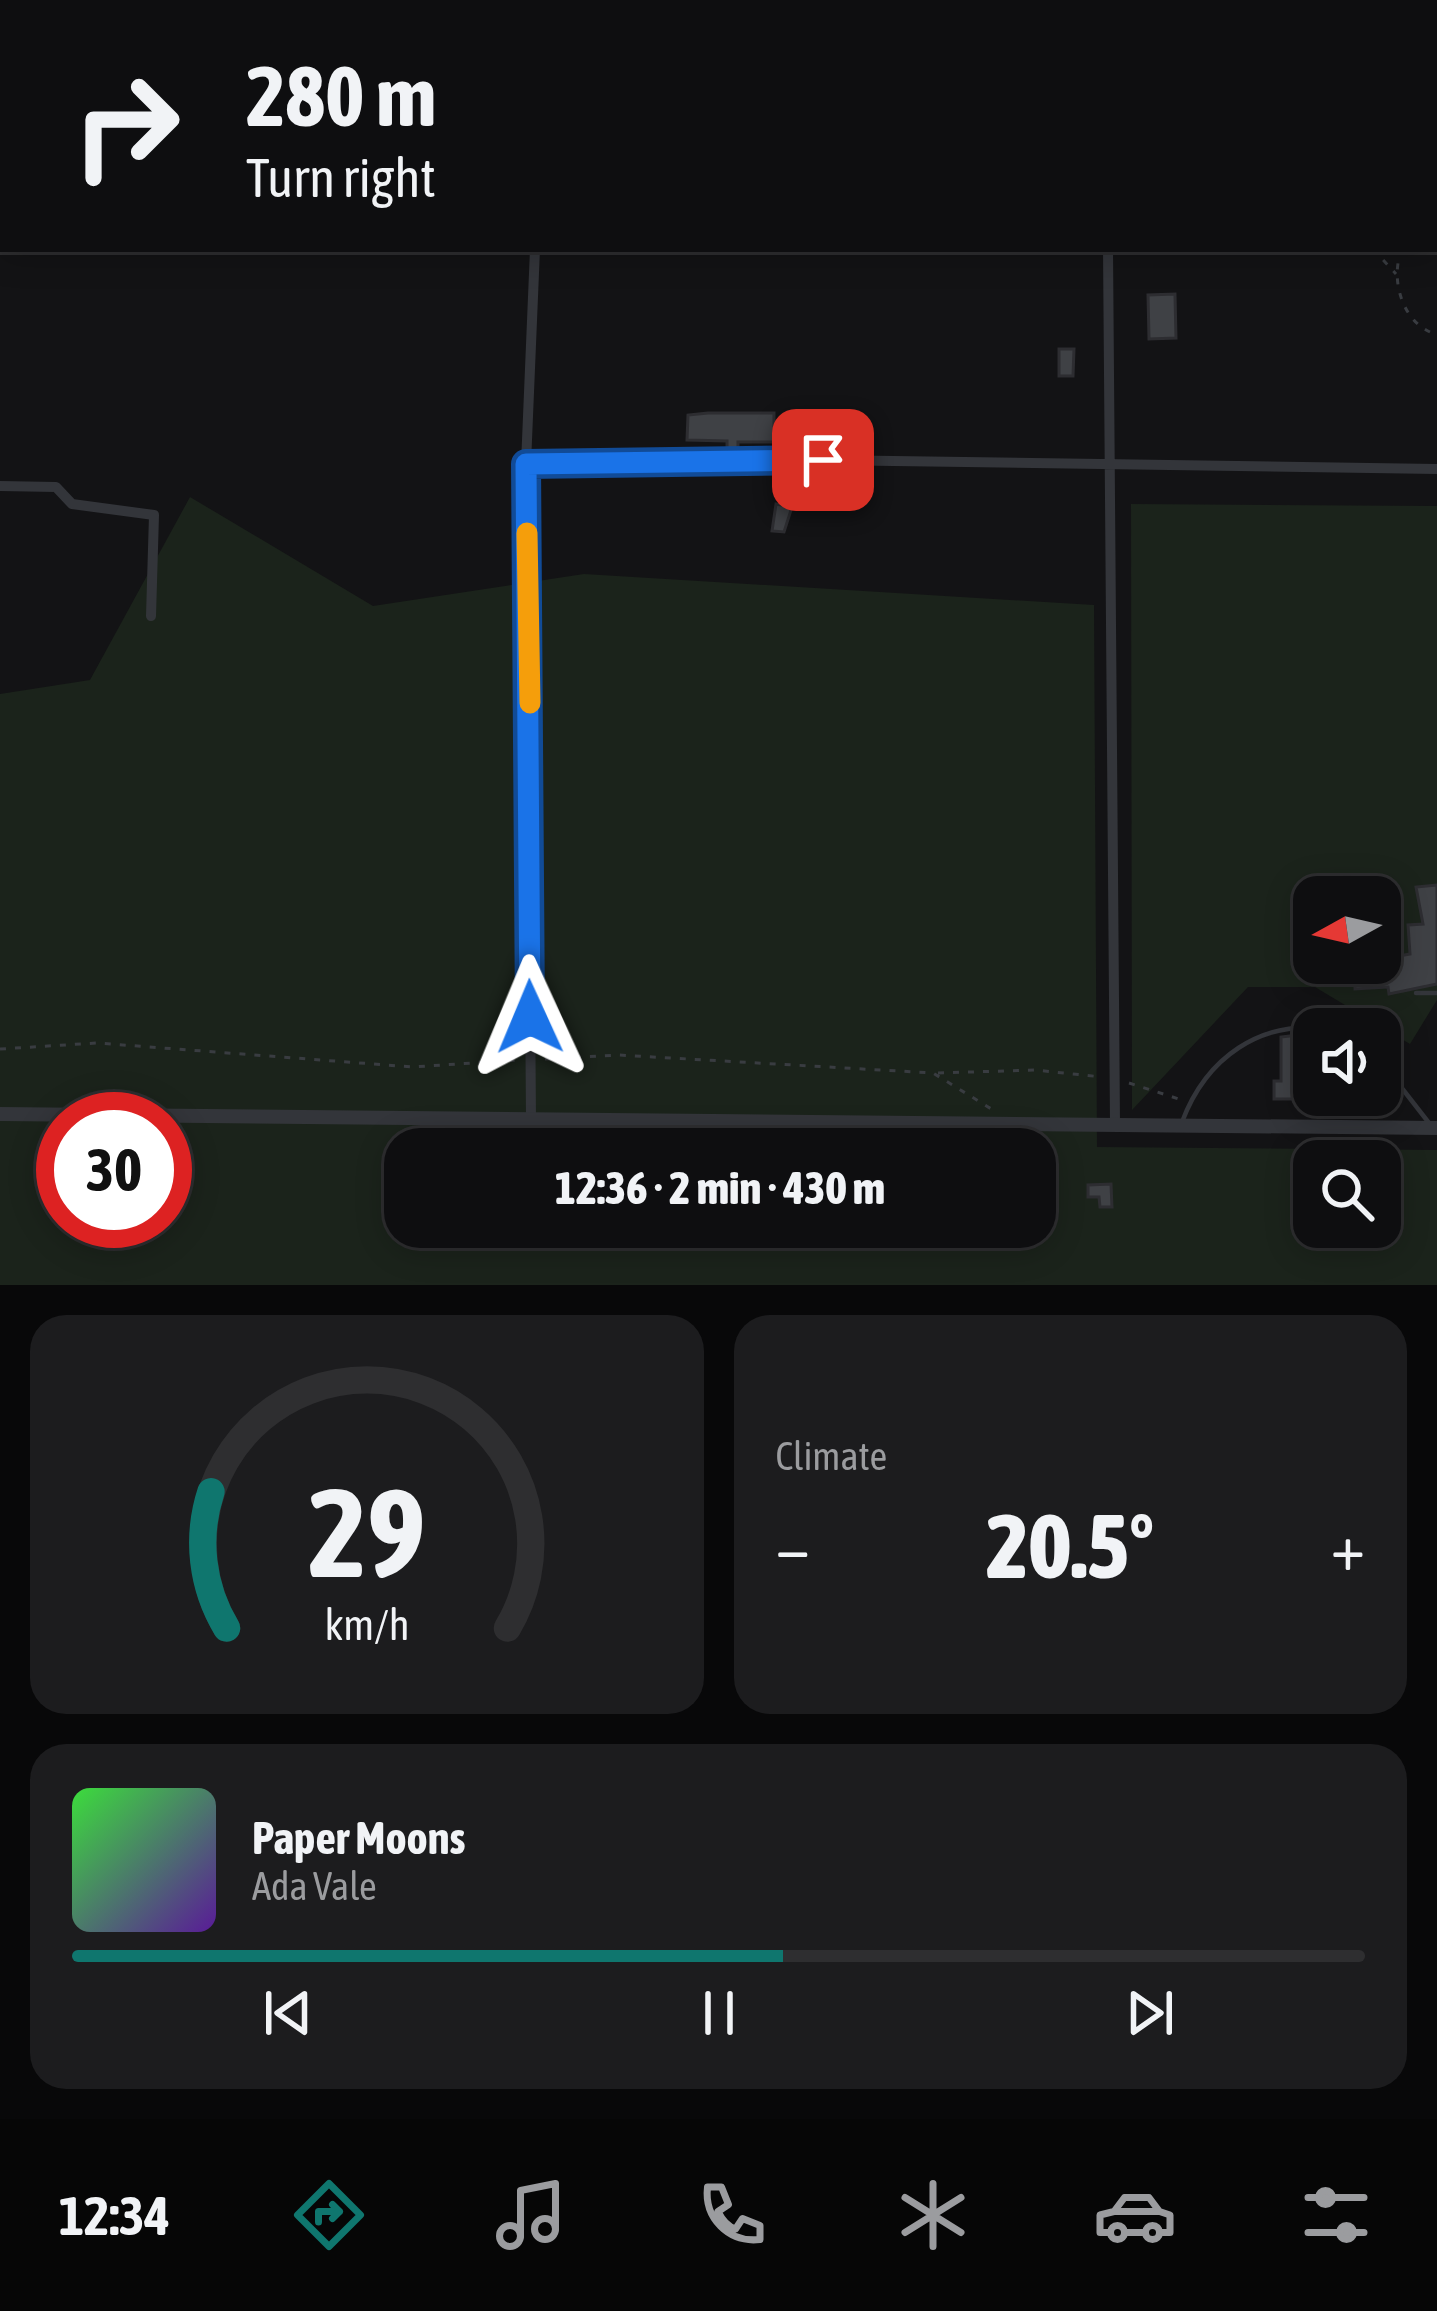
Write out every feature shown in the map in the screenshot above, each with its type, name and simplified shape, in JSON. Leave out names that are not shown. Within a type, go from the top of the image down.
[{"type":"street","points":[[531,1119],[526,464],[535,252]]},
{"type":"street","points":[[1108,252],[1115,1124]]},
{"type":"street","points":[[526,464],[823,460],[1111,469],[1437,470]]},
{"type":"street","points":[[0,486],[56,487],[72,504],[154,515],[151,616]]},
{"type":"street","points":[[0,1114],[1434,1128]]},
{"type":"lane","points":[[1416,993],[1437,993]]},
{"type":"lane","points":[[1181,1125],[1216,1063],[1249,1040],[1293,1028]]},
{"type":"lane","points":[[1401,1083],[1434,1128]]},
{"type":"path","points":[[1279,0],[1303,0]]},
{"type":"path","points":[[1375,252],[1397,275]]},
{"type":"path","points":[[1401,252],[1397,275],[1406,312],[1430,332]]},
{"type":"path","points":[[0,1048],[97,1043],[413,1067],[618,1055],[933,1073],[1035,1070],[1114,1078],[1190,1103]]},
{"type":"path","points":[[933,1073],[1015,1124]]},
{"type":"shaded area","points":[[190,497],[373,606],[584,574],[1094,605],[1097,1147],[1293,1149],[1293,1248],[1401,1248],[1401,1150],[1437,1150],[1437,1285],[0,1285],[0,694],[90,680]]},
{"type":"shaded area","points":[[1131,504],[1437,506],[1437,1000],[1410,1044],[1401,1039],[1401,1008],[1350,1008],[1315,987],[1248,987],[1132,1110]]},
{"type":"building","points":[[1175,294],[1176,338],[1149,339],[1148,295]]},
{"type":"building","points":[[1059,349],[1074,349],[1073,376],[1059,376]]},
{"type":"building","points":[[774,413],[774,442],[738,442],[738,449],[727,449],[727,441],[687,440],[688,415]]},
{"type":"building","points":[[776,504],[792,507],[784,532],[772,531]]},
{"type":"building","points":[[1437,885],[1437,984],[1389,994],[1388,987],[1355,989],[1355,984],[1401,984],[1401,956],[1410,954],[1408,925],[1423,924],[1416,887]]},
{"type":"building","points":[[1293,1036],[1293,1099],[1274,1099],[1274,1081],[1281,1081],[1281,1037]]},
{"type":"building","points":[[1111,1184],[1112,1207],[1100,1207],[1099,1197],[1088,1197],[1088,1185]]},
{"type":"slow traffic","points":[[527,533],[530,703]]},
{"type":"route","points":[[530,1017],[526,464],[823,460]]}]
